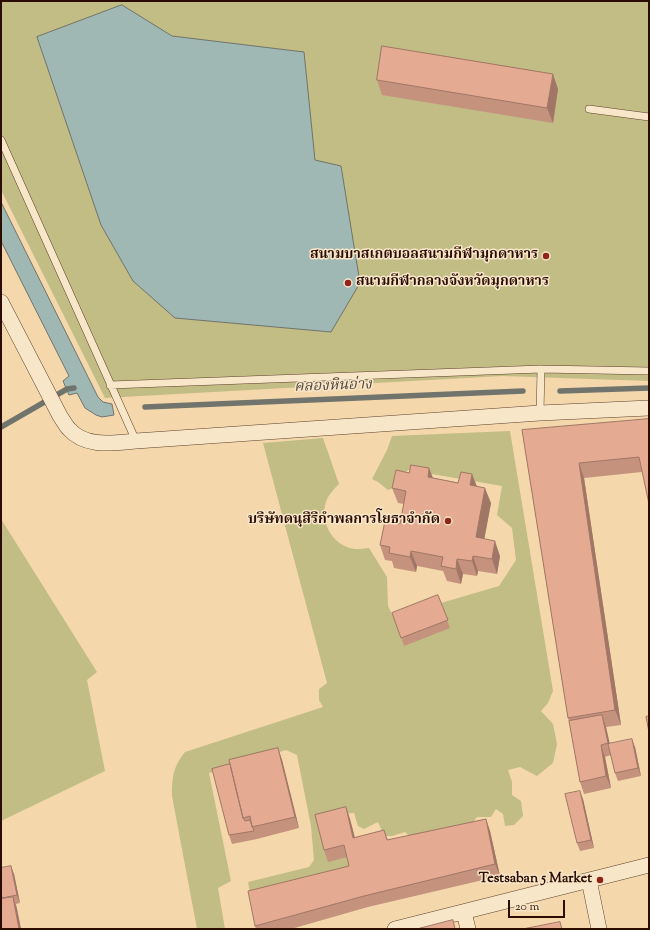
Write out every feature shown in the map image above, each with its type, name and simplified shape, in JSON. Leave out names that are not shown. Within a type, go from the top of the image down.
[{"type":"street","points":[[1,302],[60,416],[69,429],[80,438],[91,442],[105,443],[540,413],[649,408]]},
{"type":"street","points":[[395,929],[649,865]]},
{"type":"street","points":[[589,880],[599,929]]},
{"type":"street","points":[[464,912],[468,929]]},
{"type":"lane","points":[[589,109],[649,117]]},
{"type":"lane","points":[[1,140],[136,441]]},
{"type":"lane","points":[[110,384],[541,370],[649,372]]},
{"type":"lane","points":[[540,413],[541,370]]},
{"type":"shaded area","name":"สนามกีฬากลางจังหวัดมุกดาหาร","points":[[1,1],[649,1],[649,381],[502,376],[105,398],[1,190]]},
{"type":"shaded area","points":[[510,431],[553,691],[548,703],[541,711],[553,724],[557,744],[553,763],[537,776],[520,767],[508,770],[512,782],[512,795],[521,801],[523,816],[514,825],[505,826],[503,814],[496,809],[491,817],[477,817],[471,825],[459,831],[445,827],[432,834],[414,840],[405,832],[392,836],[384,836],[378,822],[364,829],[358,826],[354,813],[339,814],[354,878],[252,903],[248,882],[309,867],[314,860],[311,826],[297,755],[286,750],[209,773],[231,881],[218,888],[225,929],[197,929],[172,796],[172,783],[178,763],[185,752],[323,707],[319,700],[319,689],[327,683],[263,443],[323,438],[339,484],[329,495],[325,506],[324,513],[327,527],[335,539],[347,547],[355,549],[369,548],[387,577],[388,606],[404,646],[441,603],[499,586],[516,560],[512,528],[497,515],[502,486],[408,470],[396,487],[388,490],[372,479],[387,450],[392,436]]},
{"type":"shaded area","points":[[1,519],[97,672],[87,680],[105,771],[1,821]]},
{"type":"water","points":[[122,5],[172,36],[304,52],[315,160],[341,166],[360,283],[331,332],[175,318],[133,281],[101,225],[37,37]]},
{"type":"water","points":[[1,202],[98,397],[103,402],[112,404],[114,415],[102,417],[96,415],[85,408],[77,393],[69,395],[63,381],[69,376],[1,241]]},
{"type":"building","points":[[382,46],[553,74],[547,108],[377,80]]},
{"type":"building","points":[[649,419],[649,504],[639,457],[579,463],[615,710],[568,718],[522,430]]},
{"type":"building","name":"บริษัทดนุสิริกำพลการโยธาจำกัด","points":[[411,465],[429,468],[428,477],[458,483],[461,472],[472,474],[470,485],[485,488],[476,537],[495,541],[492,559],[473,556],[472,561],[457,559],[456,569],[441,566],[443,557],[411,551],[410,557],[389,553],[390,547],[380,545],[385,521],[400,524],[406,491],[392,488],[396,470],[409,473]]},
{"type":"building","points":[[438,595],[448,620],[401,638],[392,613]]},
{"type":"building","points":[[602,715],[608,743],[601,745],[606,776],[580,782],[569,721]]},
{"type":"building","points":[[649,716],[649,732],[646,717]]},
{"type":"building","points":[[632,739],[638,768],[615,773],[608,744]]},
{"type":"building","points":[[278,748],[295,817],[252,827],[250,816],[243,818],[229,760]]},
{"type":"building","points":[[230,764],[243,818],[245,821],[250,820],[254,831],[229,835],[212,769]]},
{"type":"building","points":[[580,791],[591,840],[577,843],[565,794]]},
{"type":"building","points":[[346,807],[353,838],[384,830],[387,840],[486,819],[495,864],[364,896],[255,926],[248,891],[349,866],[344,845],[324,850],[315,815]]},
{"type":"building","points":[[11,866],[17,895],[2,898],[1,868]]},
{"type":"building","points":[[13,897],[19,929],[1,929],[1,899]]},
{"type":"building","points":[[453,920],[455,929],[417,929]]},
{"type":"building","points":[[560,922],[562,929],[523,929]]},
{"type":"waterway","name":"คลองหินอ่าง","points":[[1,427],[67,389],[74,388]]},
{"type":"waterway","name":"คลองหินอ่าง","points":[[560,391],[649,388]]},
{"type":"waterway","name":"คลองหินอ่าง","points":[[145,407],[523,391]]},
{"type":"place","name":"สนามบาสเกตบอลสนามกีฬามุกดาหาร","points":[[546,256]]},
{"type":"place","name":"สนามกีฬากลางจังหวัดมุกดาหาร","points":[[348,283]]},
{"type":"place","name":"บริษัทดนุสิริกำพลการโยธาจำกัด","points":[[448,521]]},
{"type":"place","name":"Testsaban 5 Market","points":[[600,880]]}]
